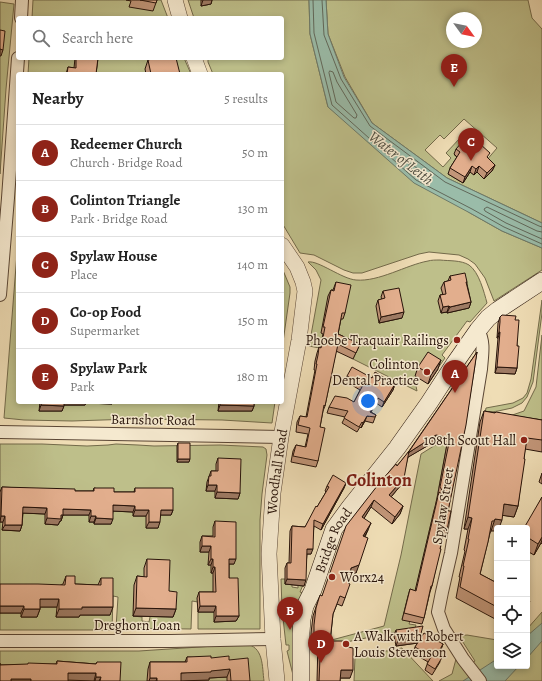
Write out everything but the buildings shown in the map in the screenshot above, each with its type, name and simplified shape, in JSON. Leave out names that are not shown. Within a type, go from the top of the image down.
[{"type":"main road","name":"Bridge Road","points":[[301,681],[302,618],[305,606],[313,590],[334,529],[397,448],[478,330],[493,314],[542,281]]},
{"type":"street","points":[[21,16],[22,0]]},
{"type":"street","points":[[175,0],[179,16]]},
{"type":"street","points":[[17,72],[18,60]]},
{"type":"street","points":[[195,60],[199,72]]},
{"type":"street","points":[[0,295],[3,212],[16,79]]},
{"type":"street","name":"Woodhall Road","points":[[277,681],[268,554],[273,493],[280,437],[298,347],[305,291],[297,267],[284,249]]},
{"type":"street","name":"Spylaw Street","points":[[478,330],[483,347],[481,370],[451,554],[438,612],[444,629],[463,659],[480,681]]},
{"type":"street","name":"Barnshot Road","points":[[0,432],[280,437]]},
{"type":"street","name":"Dreghorn Loan","points":[[0,641],[171,641],[273,639]]},
{"type":"green space","points":[[33,0],[161,0],[167,16],[32,16]]},
{"type":"green space","points":[[188,0],[309,0],[310,34],[328,107],[470,213],[502,231],[542,248],[542,270],[494,301],[485,278],[475,264],[459,255],[429,252],[362,273],[353,273],[314,255],[300,253],[284,226],[284,72],[212,72],[208,62],[208,60],[284,60],[284,16],[193,16]]},
{"type":"green space","points":[[326,0],[528,0],[532,18],[542,29],[542,223],[447,178],[372,123],[345,77],[328,34]],"holes":[[[464,119],[497,148],[474,175],[470,172],[463,183],[448,174],[458,158],[454,155],[467,140],[461,137],[446,153],[451,158],[443,167],[425,150],[440,135],[444,139]]]},
{"type":"green space","points":[[0,2],[14,4],[0,174]]},
{"type":"green space","points":[[29,60],[185,60],[190,72],[28,72]]},
{"type":"green space","points":[[431,260],[462,262],[473,268],[481,282],[487,303],[470,322],[467,321],[442,355],[445,358],[438,368],[432,364],[415,376],[420,379],[416,386],[417,391],[353,359],[357,350],[344,344],[340,352],[309,346],[321,280],[316,270],[308,262],[318,264],[350,279],[365,280],[383,276]]},
{"type":"green space","points":[[16,266],[16,404],[275,404],[272,423],[222,420],[133,419],[72,421],[4,418]]},
{"type":"green space","points":[[284,273],[290,287],[284,335]]},
{"type":"green space","points":[[542,300],[542,313],[533,382],[527,397],[522,403],[512,408],[485,413],[486,408],[513,403],[523,398],[527,393],[531,379]]},
{"type":"green space","points":[[542,335],[542,430],[495,421],[524,411],[536,387]]},
{"type":"green space","points":[[445,439],[445,443],[447,444],[435,508],[414,597],[409,614],[404,613],[402,619],[410,621],[409,624],[416,625],[415,628],[312,649],[313,645],[384,626],[401,555],[421,454]]},
{"type":"green space","points":[[0,444],[87,446],[116,444],[154,446],[220,445],[263,447],[266,449],[267,455],[260,520],[260,629],[198,629],[198,602],[192,601],[191,629],[116,628],[118,597],[113,596],[112,630],[0,630]],"holes":[[[144,585],[150,617],[149,622],[142,621],[142,617],[133,616]]]},
{"type":"green space","points":[[281,579],[285,579],[285,584],[292,584],[292,587],[298,588],[298,585],[303,585],[300,592],[304,593],[293,675],[287,651],[289,650],[289,645],[286,645],[282,609]]},
{"type":"green space","points":[[542,612],[542,681],[439,681],[452,674],[456,659],[464,669],[475,661],[459,636],[467,635],[494,640],[494,669],[530,669],[530,626]]},
{"type":"green space","points":[[245,644],[256,649],[259,653],[264,681],[0,681],[0,651],[139,651]]},
{"type":"green space","points":[[402,648],[433,681],[354,681],[355,657]]},
{"type":"water","name":"Water of Leith","points":[[309,0],[326,0],[328,34],[344,77],[372,123],[447,178],[542,223],[542,248],[502,231],[414,183],[328,107],[310,34]]},
{"type":"water","points":[[542,623],[542,641],[530,655],[530,633]]},
{"type":"water","points":[[494,661],[494,669],[516,669],[505,681],[463,681]]},
{"type":"place","name":"Spylaw Park","points":[[454,87]]},
{"type":"place","name":"Spylaw House","points":[[471,161]]},
{"type":"place","name":"Phoebe Traquair Railings","points":[[457,340]]},
{"type":"place","name":"Colinton Dental Practice","points":[[427,372]]},
{"type":"place","name":"Redeemer Church","points":[[455,393]]},
{"type":"place","name":"108th Scout Hall","points":[[524,440]]},
{"type":"place","name":"Worx24","points":[[332,577]]},
{"type":"place","name":"Colinton Triangle","points":[[290,630]]},
{"type":"place","name":"A Walk with Robert Louis Stevenson","points":[[346,644]]},
{"type":"place","name":"Co-op Food","points":[[321,663]]},
{"type":"district","name":"Colinton","points":[[379,480]]}]
